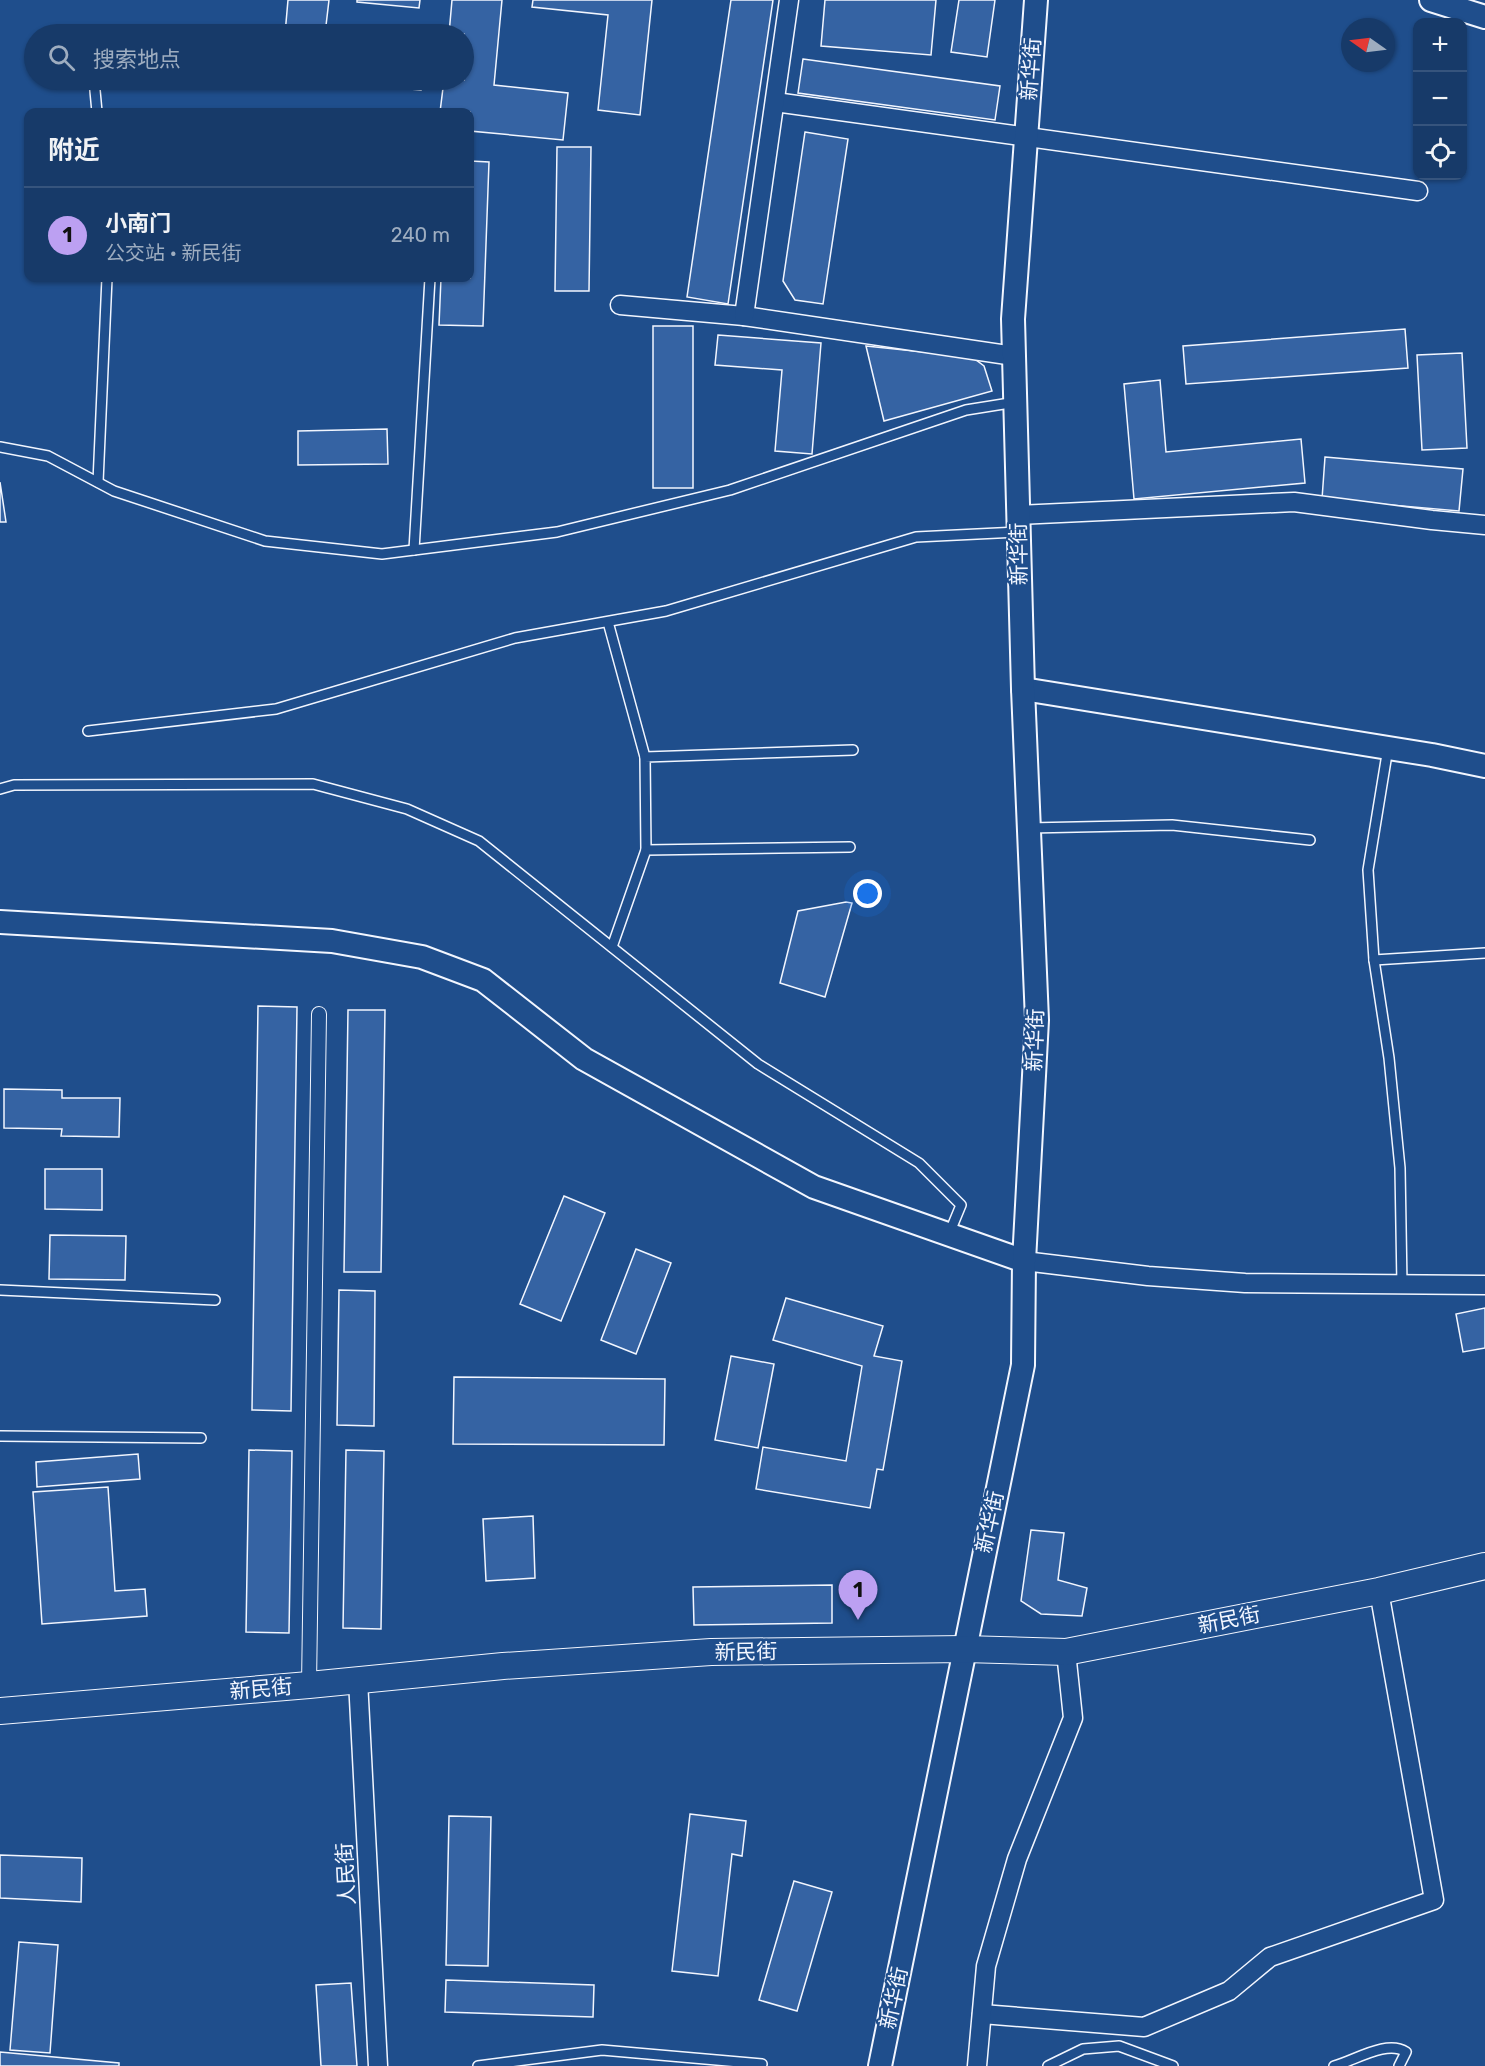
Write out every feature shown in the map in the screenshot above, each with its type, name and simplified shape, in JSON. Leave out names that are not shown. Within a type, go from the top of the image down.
[{"type":"main road","name":"新民街","points":[[0,1711],[502,1666],[711,1652],[964,1649],[1066,1652],[1379,1591],[1485,1566]]},
{"type":"street","points":[[744,316],[789,0]]},
{"type":"street","name":"新华街","points":[[880,2066],[1023,1365],[1024,1261],[1037,1020],[1023,689],[1013,319],[1036,0]]},
{"type":"street","points":[[1431,0],[1485,17]]},
{"type":"street","points":[[775,102],[1418,191]]},
{"type":"street","points":[[620,305],[744,316],[1014,356]]},
{"type":"street","points":[[1018,524],[1294,502],[1485,525]]},
{"type":"street","points":[[1023,689],[1388,748],[1485,766]]},
{"type":"street","points":[[0,922],[332,940],[422,957],[483,980],[584,1059],[814,1187],[1024,1261],[1148,1276],[1245,1284],[1485,1285]]},
{"type":"street","points":[[309,1685],[319,1014]]},
{"type":"street","points":[[982,2014],[1144,2027],[1229,1992],[1270,1957],[1434,1900],[1379,1591]]},
{"type":"street","points":[[977,2066],[986,1966],[1017,1859],[1073,1718],[1066,1652]]},
{"type":"street","name":"人民街","points":[[358,1680],[378,2066]]},
{"type":"lane","points":[[95,90],[97,108]]},
{"type":"lane","points":[[98,482],[107,282]]},
{"type":"lane","points":[[414,550],[430,282]]},
{"type":"lane","points":[[0,447],[48,456],[114,490],[265,541],[382,554],[557,532],[730,490],[966,410],[1016,402]]},
{"type":"lane","points":[[88,731],[276,709],[515,638],[666,611],[916,537],[1018,524]]},
{"type":"lane","points":[[608,622],[645,757],[646,850],[612,947]]},
{"type":"lane","points":[[1388,748],[1368,870],[1374,960],[1389,1058],[1400,1168],[1401,1285]]},
{"type":"lane","points":[[645,757],[853,750]]},
{"type":"lane","points":[[0,789],[14,785],[313,784],[407,809],[479,841],[758,1064],[920,1163],[961,1205],[949,1234]]},
{"type":"lane","points":[[1029,828],[1172,825],[1310,840]]},
{"type":"lane","points":[[646,850],[850,847]]},
{"type":"lane","points":[[1374,960],[1485,953]]},
{"type":"lane","points":[[0,1290],[215,1300]]},
{"type":"lane","points":[[0,1436],[201,1438]]},
{"type":"lane","points":[[1048,2066],[1083,2049],[1119,2046],[1173,2066]]},
{"type":"lane","points":[[1334,2066],[1386,2048],[1398,2047],[1406,2052],[1400,2066]]},
{"type":"lane","points":[[478,2066],[602,2050],[762,2064]]},
{"type":"building","points":[[288,0],[329,0],[326,24],[286,24]]},
{"type":"building","points":[[357,0],[420,0],[419,8],[357,2]]},
{"type":"building","points":[[452,0],[502,0],[494,85],[568,93],[563,140],[474,131],[474,108],[440,108],[443,90],[474,90],[474,24],[450,24]]},
{"type":"building","points":[[533,0],[652,0],[640,115],[598,110],[608,15],[532,7]]},
{"type":"building","points":[[731,0],[773,0],[728,304],[687,297]]},
{"type":"building","points":[[825,0],[936,0],[931,55],[821,46]]},
{"type":"building","points":[[959,0],[995,0],[987,57],[951,52]]},
{"type":"building","points":[[803,59],[1000,86],[995,120],[798,93]]},
{"type":"building","points":[[805,132],[848,139],[823,304],[795,300],[783,281]]},
{"type":"building","points":[[557,147],[591,147],[589,291],[555,291]]},
{"type":"building","points":[[474,161],[489,162],[483,326],[439,325],[441,282],[474,282]]},
{"type":"building","points":[[653,326],[693,326],[693,488],[653,488]]},
{"type":"building","points":[[1405,329],[1408,368],[1186,384],[1183,346]]},
{"type":"building","points":[[718,335],[821,343],[812,454],[775,451],[782,370],[715,365]]},
{"type":"building","points":[[866,346],[972,357],[984,366],[992,391],[884,421]]},
{"type":"building","points":[[1462,353],[1467,448],[1422,450],[1417,355]]},
{"type":"building","points":[[1160,380],[1166,452],[1301,439],[1305,483],[1134,499],[1124,384]]},
{"type":"building","points":[[387,429],[388,464],[298,465],[298,431]]},
{"type":"building","points":[[1325,457],[1463,469],[1459,511],[1322,499]]},
{"type":"building","points":[[0,482],[6,522],[0,522]]},
{"type":"building","points":[[846,902],[852,903],[825,997],[780,983],[798,911]]},
{"type":"building","points":[[258,1006],[297,1007],[291,1411],[252,1410]]},
{"type":"building","points":[[348,1010],[385,1010],[381,1272],[344,1272]]},
{"type":"building","points":[[4,1089],[62,1090],[62,1098],[120,1098],[119,1137],[61,1136],[62,1129],[4,1128]]},
{"type":"building","points":[[45,1169],[102,1169],[102,1210],[45,1209]]},
{"type":"building","points":[[564,1196],[605,1213],[561,1321],[520,1304]]},
{"type":"building","points":[[50,1235],[126,1236],[125,1280],[49,1279]]},
{"type":"building","points":[[636,1249],[671,1263],[636,1354],[601,1340]]},
{"type":"building","points":[[339,1290],[375,1291],[374,1426],[337,1425]]},
{"type":"building","points":[[786,1298],[883,1326],[874,1356],[902,1361],[883,1470],[877,1469],[870,1508],[756,1489],[763,1447],[846,1461],[862,1366],[773,1340]]},
{"type":"building","points":[[1485,1308],[1485,1348],[1463,1352],[1456,1314]]},
{"type":"building","points":[[731,1356],[774,1364],[758,1448],[715,1440]]},
{"type":"building","points":[[454,1377],[665,1379],[664,1445],[453,1444]]},
{"type":"building","points":[[249,1450],[292,1451],[289,1633],[246,1632]]},
{"type":"building","points":[[346,1450],[384,1451],[381,1629],[343,1628]]},
{"type":"building","points":[[138,1454],[140,1479],[37,1487],[36,1462]]},
{"type":"building","points":[[108,1487],[115,1591],[145,1589],[147,1616],[42,1624],[33,1492]]},
{"type":"building","points":[[533,1516],[535,1578],[486,1581],[483,1519]]},
{"type":"building","points":[[1031,1530],[1064,1533],[1058,1580],[1087,1588],[1082,1616],[1041,1614],[1021,1601]]},
{"type":"building","points":[[832,1585],[832,1623],[694,1625],[693,1587]]},
{"type":"building","points":[[690,1814],[746,1821],[742,1856],[732,1854],[718,1976],[672,1971]]},
{"type":"building","points":[[449,1816],[491,1817],[488,1966],[446,1965]]},
{"type":"building","points":[[0,1855],[82,1858],[81,1902],[0,1898]]},
{"type":"building","points":[[794,1881],[832,1892],[797,2011],[759,2000]]},
{"type":"building","points":[[19,1942],[58,1945],[50,2053],[10,2050]]},
{"type":"building","points":[[446,1980],[594,1985],[593,2017],[445,2012]]},
{"type":"building","points":[[351,1983],[357,2066],[321,2066],[316,1985]]},
{"type":"building","points":[[0,2052],[119,2063],[119,2066],[0,2066]]},
{"type":"place","name":"小南门","points":[[858,1620]]}]
